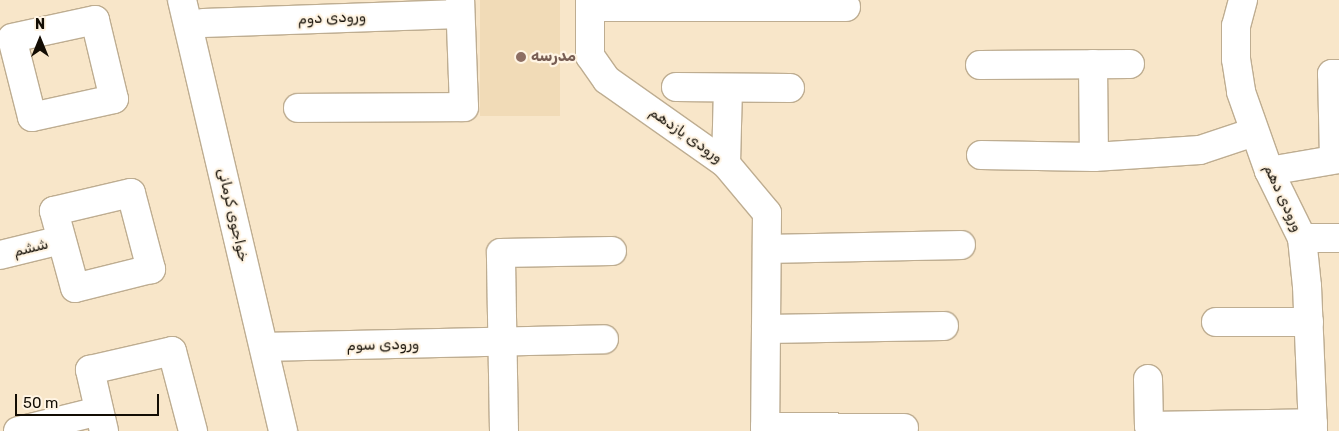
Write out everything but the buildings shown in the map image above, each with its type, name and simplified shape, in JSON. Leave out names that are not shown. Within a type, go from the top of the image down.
[{"type":"street","name":"خواجوی کرمانی","points":[[182,0],[270,347],[295,431]]},
{"type":"street","name":"ورودی دهم","points":[[1244,0],[1236,26],[1236,60],[1241,92],[1269,171],[1302,238],[1309,322],[1313,427]]},
{"type":"street","points":[[590,3],[846,7]]},
{"type":"street","name":"ورودی یازدهم","points":[[590,3],[590,56],[607,80],[726,164],[767,213],[765,429]]},
{"type":"street","points":[[298,108],[464,107],[460,7]]},
{"type":"street","name":"ورودی دوم","points":[[201,11],[460,7]]},
{"type":"street","name":"خواجوی کرمانی","points":[[201,11],[270,347],[282,431]]},
{"type":"street","points":[[1092,64],[1094,157]]},
{"type":"street","points":[[980,65],[1130,64]]},
{"type":"street","points":[[1269,171],[1336,159],[1332,74],[1339,74]]},
{"type":"street","points":[[676,88],[790,88]]},
{"type":"street","points":[[726,164],[728,88]]},
{"type":"street","points":[[982,155],[1094,157],[1200,150],[1254,132]]},
{"type":"street","points":[[1302,238],[1339,238]]},
{"type":"street","name":"ششم","points":[[0,255],[61,240]]},
{"type":"street","points":[[767,249],[961,244]]},
{"type":"street","points":[[504,431],[501,253],[612,251]]},
{"type":"street","points":[[1216,322],[1309,322]]},
{"type":"street","points":[[766,329],[944,326]]},
{"type":"street","name":"ورودی سوم","points":[[270,347],[604,339]]},
{"type":"street","points":[[18,431],[102,421],[90,370],[172,351],[193,431]]},
{"type":"street","points":[[1148,379],[1149,426],[1313,427]]},
{"type":"street","points":[[765,429],[904,428]]},
{"type":"shaded area","name":"مدرسه","points":[[480,0],[560,0],[560,116],[480,116]]},
{"type":"place","name":"مدرسه","points":[[521,57]]}]
